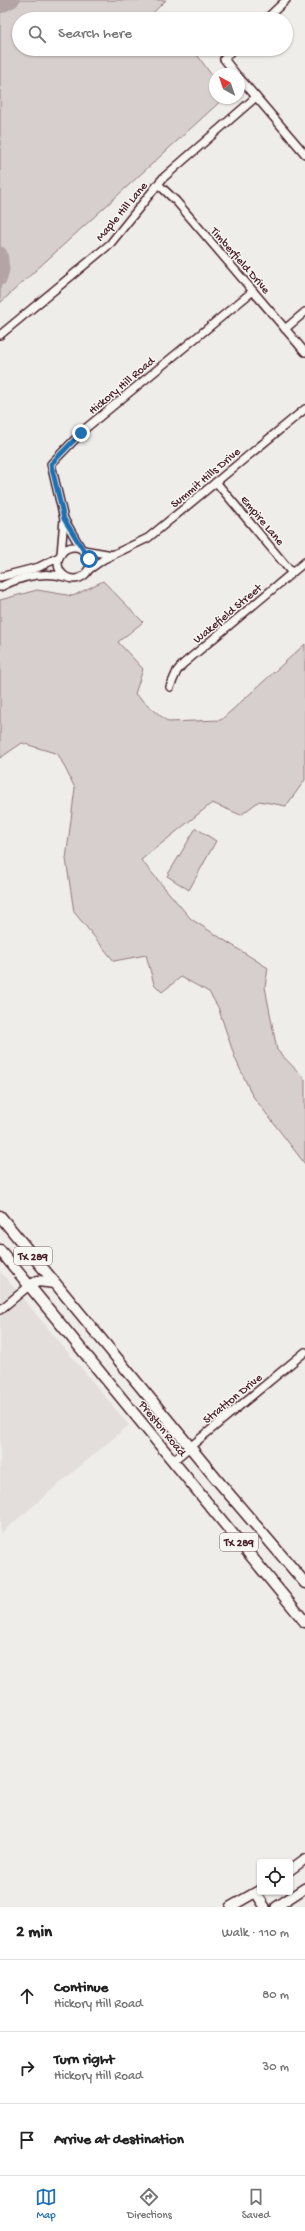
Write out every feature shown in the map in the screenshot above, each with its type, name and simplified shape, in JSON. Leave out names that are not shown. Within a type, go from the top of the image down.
[{"type":"main road","name":"Preston Road","points":[[0,1216],[54,1283],[305,1583]]},
{"type":"main road","name":"Preston Road","points":[[0,1250],[305,1622]]},
{"type":"main road","points":[[29,1286],[38,1281],[54,1283]]},
{"type":"main road","points":[[293,1868],[305,1859]]},
{"type":"main road","points":[[276,1907],[305,1888]]},
{"type":"main road","points":[[230,1907],[257,1892]]},
{"type":"main road","points":[[260,1895],[265,1907]]},
{"type":"street","points":[[273,12],[286,0]]},
{"type":"street","points":[[227,56],[224,59],[231,68]]},
{"type":"street","points":[[245,84],[305,154]]},
{"type":"street","name":"Maple Hill Lane","points":[[0,335],[110,244],[158,184],[256,97]]},
{"type":"street","name":"Timberfield Drive","points":[[158,184],[176,201],[305,352]]},
{"type":"street","name":"Hickory Hill Road","points":[[82,550],[64,519],[51,464],[86,428],[253,291]]},
{"type":"street","points":[[285,329],[305,312]]},
{"type":"street","name":"Summit Hills Drive","points":[[87,571],[113,555],[148,538],[305,409]]},
{"type":"street","name":"Empire Lane","points":[[216,482],[292,573]]},
{"type":"street","name":"Hickory Hill Road","points":[[60,556],[64,519]]},
{"type":"street","points":[[0,577],[39,568],[60,556],[70,548],[113,555]]},
{"type":"street","points":[[0,587],[16,580],[41,574],[54,574],[78,579],[87,571],[89,560],[82,550]]},
{"type":"street","points":[[60,556],[58,569],[65,577]]},
{"type":"street","name":"Wakefield Street","points":[[170,687],[177,671],[183,664],[305,562]]},
{"type":"street","points":[[0,1310],[29,1286]]},
{"type":"street","name":"Stratton Drive","points":[[173,1461],[305,1352]]},
{"type":"shaded area","points":[[0,0],[166,0],[154,12],[12,12],[12,56],[198,56],[209,72],[209,104],[217,104],[0,303]]},
{"type":"shaded area","points":[[103,581],[143,622],[118,642],[143,669],[135,694],[168,722],[221,720],[305,644],[305,780],[286,806],[259,801],[241,815],[212,803],[141,860],[191,919],[268,968],[265,987],[277,1050],[305,1079],[305,1164],[252,1095],[235,1058],[218,1007],[209,992],[181,977],[162,992],[154,984],[146,955],[114,961],[74,912],[66,859],[75,788],[58,754],[22,743],[0,758],[0,600],[37,590],[73,596]]},
{"type":"shaded area","points":[[196,828],[216,841],[189,890],[167,876]]},
{"type":"shaded area","points":[[0,1271],[129,1425],[0,1534]]},
{"type":"waterway","points":[[0,6],[12,0]]},
{"type":"waterway","points":[[0,254],[2,269],[0,278]]},
{"type":"route","points":[[81,433],[51,464],[64,519],[89,559]]}]
